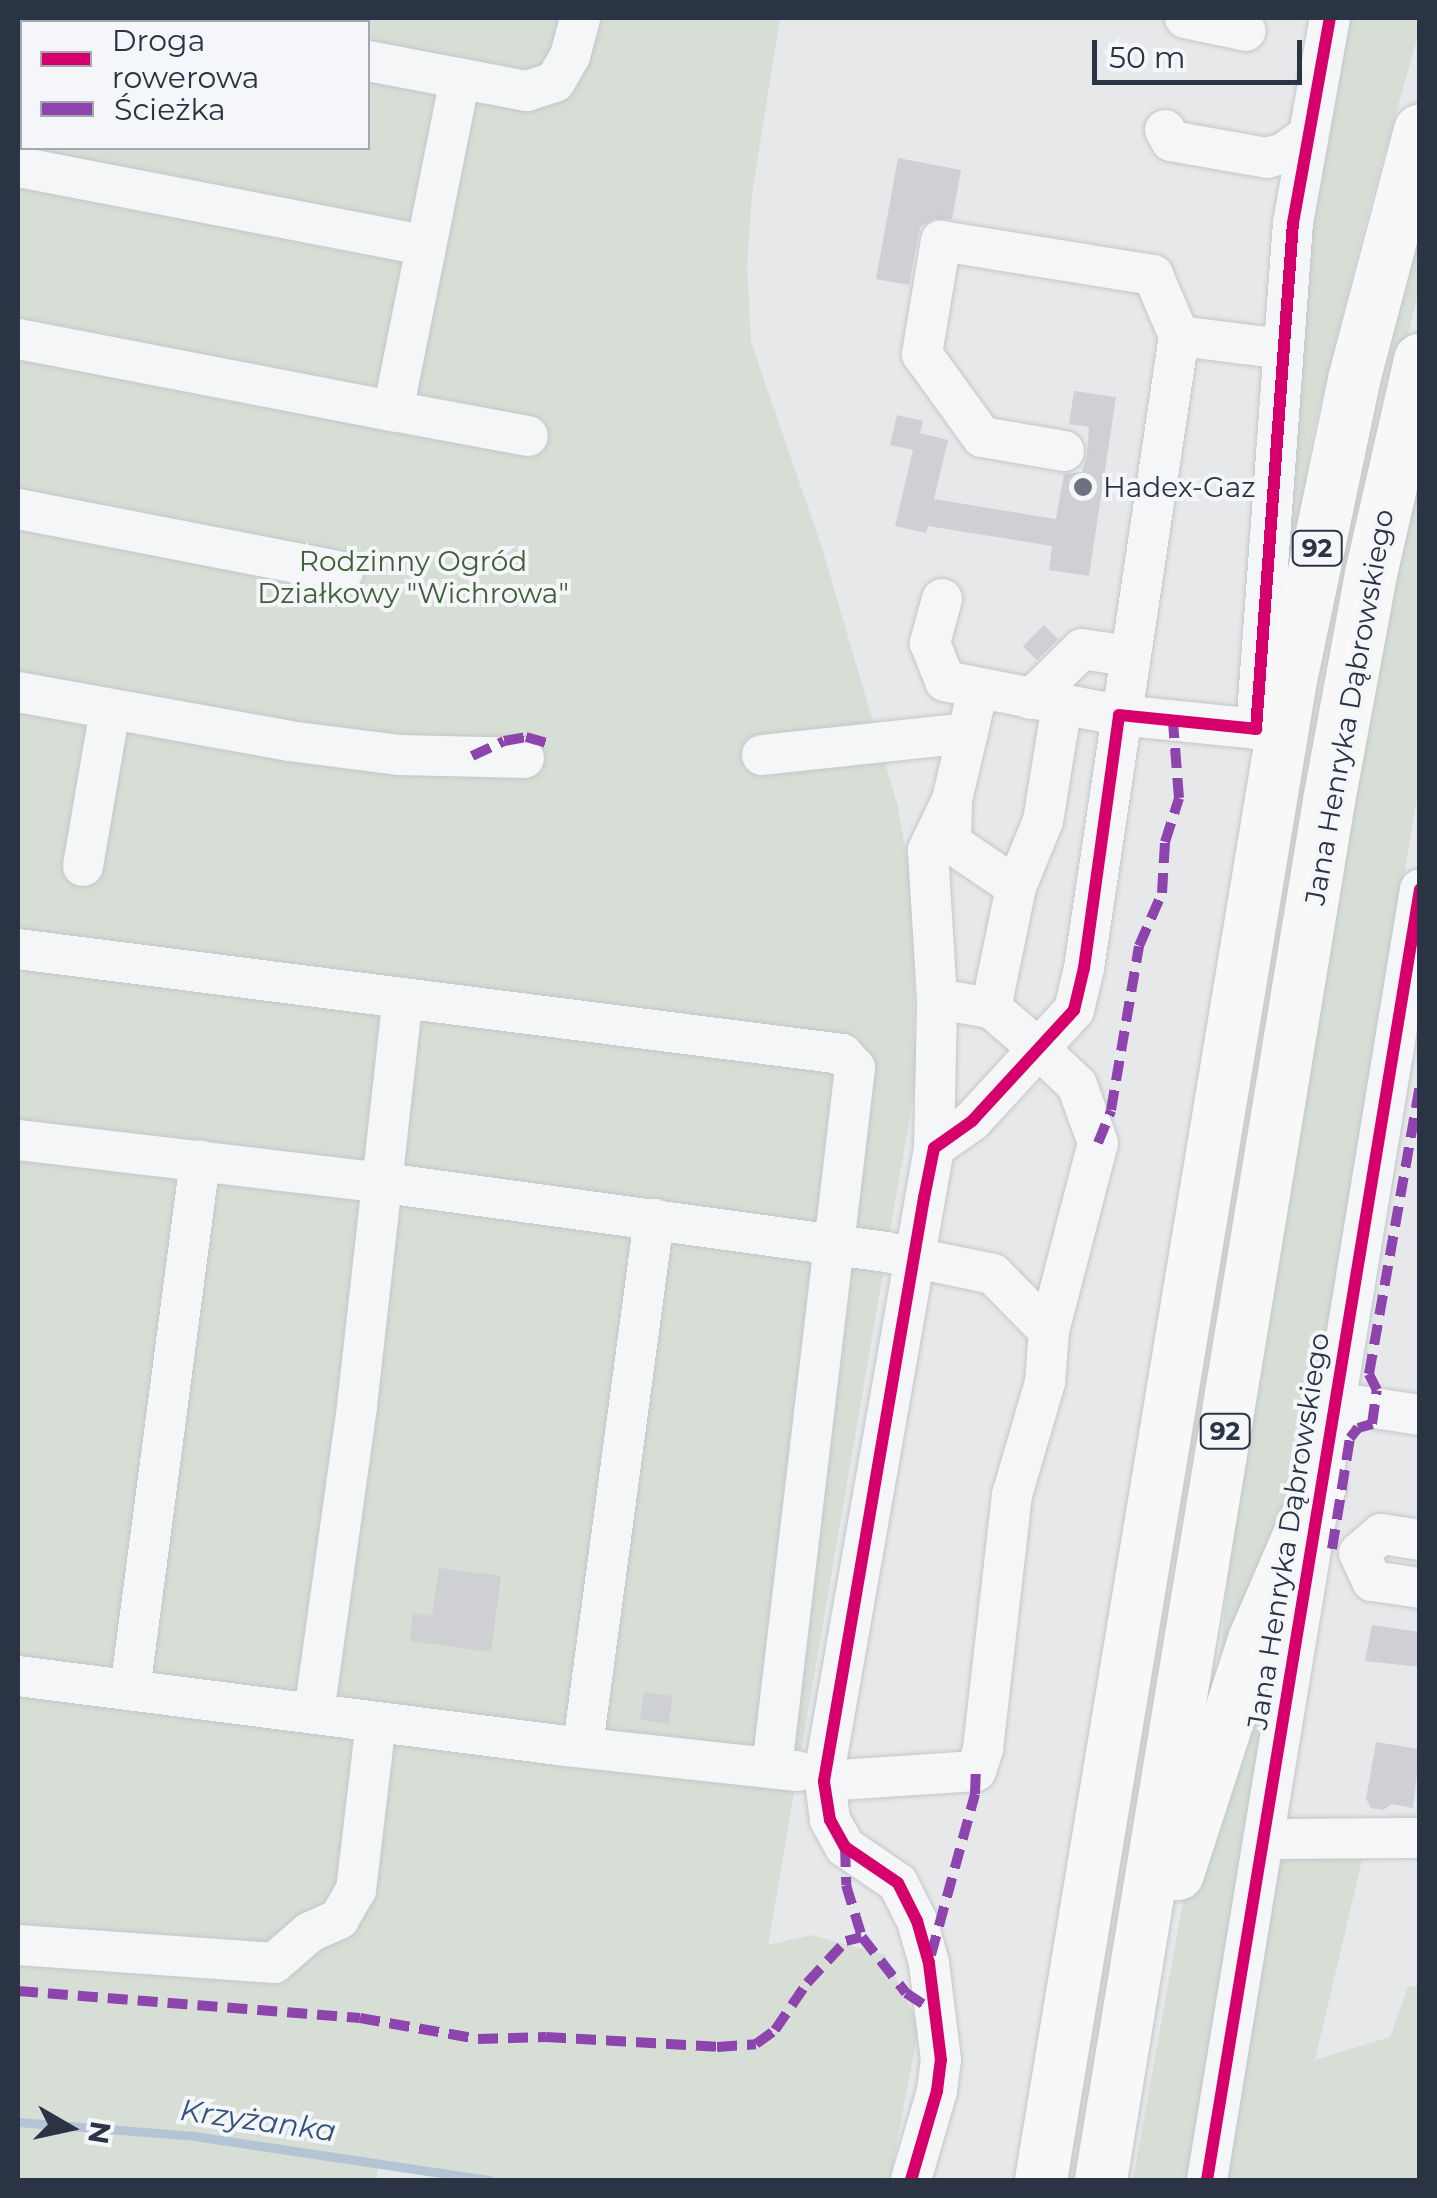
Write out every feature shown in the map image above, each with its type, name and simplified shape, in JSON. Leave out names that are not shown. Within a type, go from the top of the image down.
[{"type":"main road","name":"Jana Henryka Dąbrowskiego","points":[[1041,2180],[1282,730],[1330,480],[1420,131]]},
{"type":"main road","name":"Jana Henryka Dąbrowskiego","points":[[1101,2180],[1329,801],[1370,574],[1420,360]]},
{"type":"main road","points":[[1242,972],[1238,854],[1256,730]]},
{"type":"main road","points":[[1120,2062],[1254,1640],[1320,1488]]},
{"type":"street","points":[[370,61],[527,91],[555,82],[570,56],[580,18]]},
{"type":"street","points":[[1185,18],[1246,31]]},
{"type":"street","points":[[942,599],[930,644],[945,681],[1119,715],[1256,730],[1295,204],[1330,18]]},
{"type":"street","points":[[394,411],[460,79]]},
{"type":"street","points":[[1165,130],[1171,141],[1267,158],[1284,154],[1306,137]]},
{"type":"street","points":[[18,167],[424,245]]},
{"type":"street","points":[[934,1148],[972,1122],[1074,1010],[1084,968],[1178,336],[1153,275],[941,241],[922,354],[982,437],[1064,452]]},
{"type":"street","points":[[1178,336],[1283,348]]},
{"type":"street","points":[[18,339],[528,436]]},
{"type":"street","points":[[18,510],[343,572]]},
{"type":"street","points":[[991,1008],[1016,887],[1043,820],[1046,702],[1082,649],[1128,656]]},
{"type":"street","points":[[978,689],[952,800],[950,843],[1016,887]]},
{"type":"street","points":[[18,692],[400,755],[524,758]]},
{"type":"street","points":[[83,866],[110,710]]},
{"type":"street","points":[[762,755],[968,734]]},
{"type":"street","points":[[911,2180],[937,2091],[941,2060],[931,2009],[929,1963],[917,1921],[898,1882],[845,1847],[830,1820],[824,1778],[934,1148],[937,999],[928,850],[952,800]]},
{"type":"street","name":"Jana Henryka Dąbrowskiego","points":[[1207,2180],[1420,889]]},
{"type":"street","points":[[18,950],[842,1054],[854,1068],[772,1768]]},
{"type":"street","points":[[314,1713],[385,1183],[382,1166],[403,998]]},
{"type":"street","points":[[18,1676],[772,1768],[824,1778],[976,1771],[983,1749],[1012,1495],[1045,1382],[1050,1330],[1098,1143],[1078,1085],[1039,1049],[991,1008],[937,999]]},
{"type":"street","points":[[19,1148],[200,1161],[385,1183],[914,1258],[993,1274],[1050,1330]]},
{"type":"street","points":[[130,1690],[200,1161]]},
{"type":"street","points":[[583,1745],[654,1220]]},
{"type":"street","points":[[1334,1402],[1420,1416]]},
{"type":"street","points":[[1359,1553],[1381,1534],[1420,1540]]},
{"type":"street","points":[[1311,1545],[1359,1553]]},
{"type":"street","points":[[1359,1553],[1372,1581],[1420,1588]]},
{"type":"street","points":[[18,1944],[274,1963],[310,1932],[339,1919],[356,1890],[376,1722]]},
{"type":"street","points":[[1263,1839],[1420,1838]]},
{"type":"green space","name":"Rodzinny Ogród Działkowy \"Wichrowa\"","points":[[18,18],[780,18],[752,194],[747,265],[751,342],[822,548],[898,807],[915,905],[914,1037],[923,1040],[768,1945],[812,1935],[885,1955],[919,2026],[890,2180],[460,2180],[378,2163],[377,2180],[18,2180]]},
{"type":"green space","points":[[1341,18],[1419,18],[1419,32],[1368,212],[1311,442],[1293,580],[1279,558],[1302,243]]},
{"type":"green space","points":[[1419,190],[1419,289],[1365,515],[1083,2180],[1058,2180],[1289,782]]},
{"type":"green space","points":[[1419,432],[1419,786],[1307,1456],[1218,1675],[1242,1434]]},
{"type":"green space","points":[[1283,1598],[1190,2180],[1133,2180],[1183,1901]]},
{"type":"green space","points":[[1303,1852],[1363,1856],[1315,2060],[1390,2037],[1408,1987],[1419,1985],[1419,2180],[1228,2180],[1274,1871],[1284,1859]]},
{"type":"building","points":[[898,158],[961,170],[952,219],[934,219],[920,227],[909,285],[876,279]]},
{"type":"building","name":"Hadex-Gaz","points":[[1074,391],[1116,397],[1089,576],[1049,570],[1052,546],[928,526],[926,533],[895,526],[913,450],[890,445],[897,415],[923,421],[920,433],[948,440],[934,499],[1056,519],[1064,474],[1082,472],[1087,454],[1089,427],[1069,424]]},
{"type":"building","points":[[1044,625],[1058,639],[1037,660],[1023,646]]},
{"type":"building","points":[[439,1568],[501,1576],[491,1652],[410,1641],[413,1613],[432,1616]]},
{"type":"building","points":[[1372,1625],[1420,1632],[1420,1667],[1365,1661]]},
{"type":"building","points":[[644,1692],[673,1696],[669,1724],[640,1720]]},
{"type":"building","points":[[1376,1742],[1420,1749],[1413,1808],[1392,1804],[1383,1810],[1371,1808],[1366,1799]]},
{"type":"waterway","name":"Krzyżanka","points":[[18,2122],[194,2136],[490,2180]]},
{"type":"marked path","points":[[1098,1143],[1111,1110],[1139,946],[1162,893],[1165,842],[1179,798],[1173,721]]},
{"type":"marked path","points":[[472,756],[504,741],[526,737],[554,745]]},
{"type":"marked path","points":[[1332,1549],[1350,1438],[1358,1428],[1372,1424],[1377,1390],[1369,1374],[1420,1084]]},
{"type":"marked path","points":[[931,1955],[975,1794],[976,1771]]},
{"type":"marked path","points":[[845,1847],[846,1885],[862,1937],[906,1993],[931,2009]]},
{"type":"marked path","points":[[18,1991],[360,2018],[478,2039],[546,2037],[717,2047],[756,2044],[775,2030],[807,1983],[846,1941],[862,1937]]},
{"type":"cycle path","points":[[911,2180],[937,2091],[941,2060],[929,1963],[917,1921],[898,1883],[845,1847],[830,1820],[824,1781],[924,1198],[934,1148],[972,1121],[1074,1010],[1084,968],[1119,715],[1256,729],[1293,223],[1330,18]]},
{"type":"cycle path","points":[[1207,2180],[1420,889]]},
{"type":"place","name":"Hadex-Gaz","points":[[1083,487]]}]
